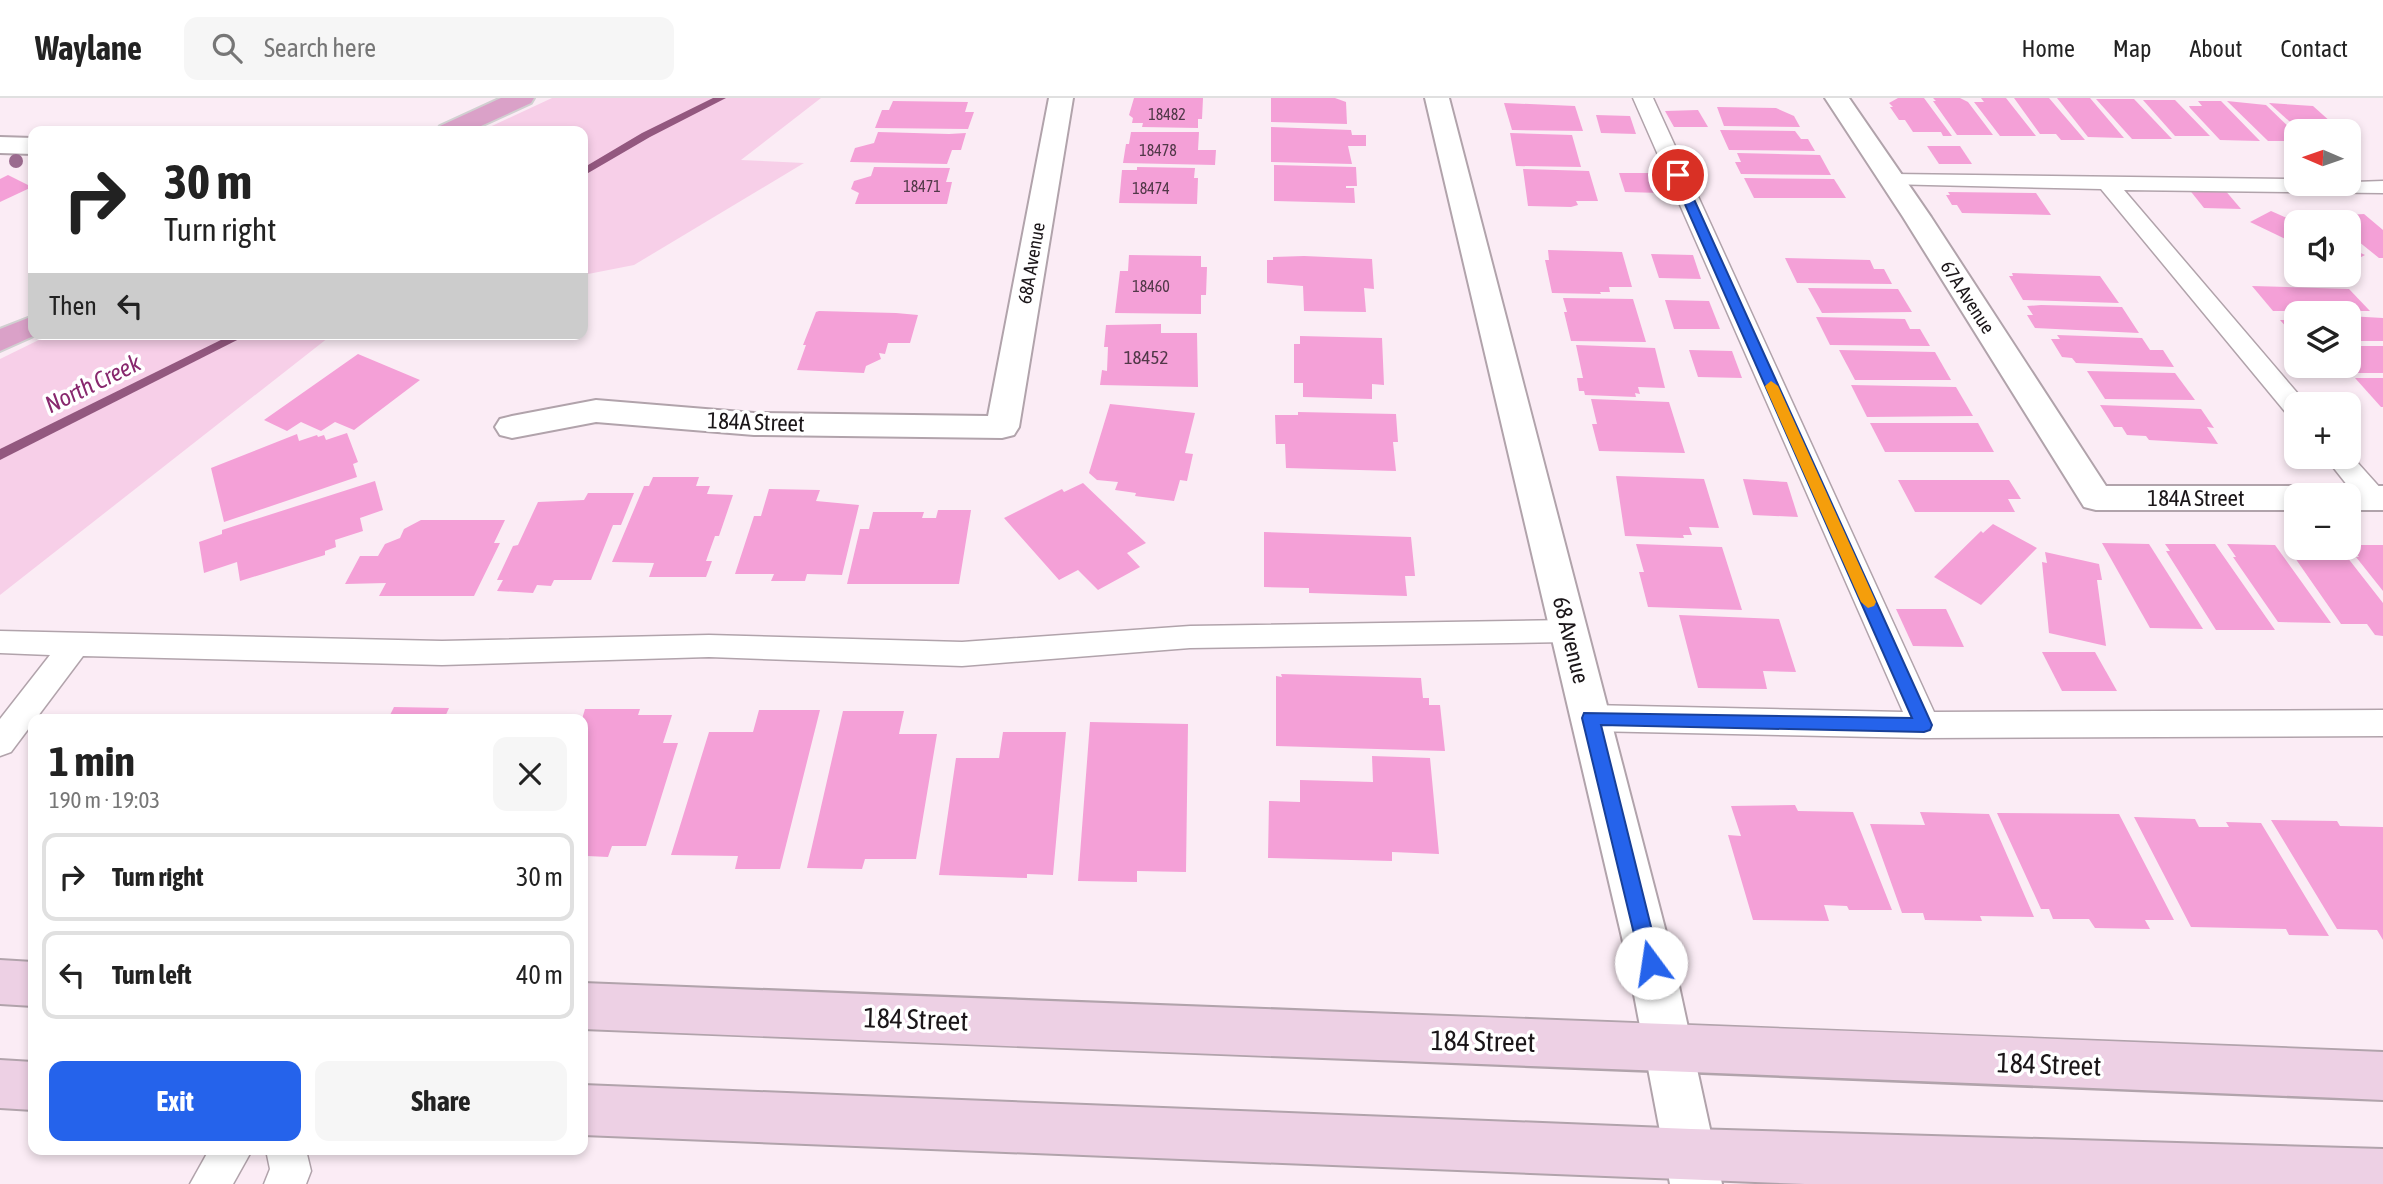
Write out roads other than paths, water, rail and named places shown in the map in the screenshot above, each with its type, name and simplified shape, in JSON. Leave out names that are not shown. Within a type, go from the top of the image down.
[{"type":"main road","points":[[460,126],[522,98]]},
{"type":"main road","points":[[0,327],[28,317]]},
{"type":"main road","points":[[0,341],[28,327]]},
{"type":"main road","points":[[0,982],[28,984]]},
{"type":"main road","name":"184 Street","points":[[588,1006],[1356,1038],[1668,1046],[2383,1076]]},
{"type":"main road","points":[[0,1084],[28,1086]]},
{"type":"main road","points":[[588,1110],[1694,1170],[2383,1175]]},
{"type":"street","name":"68A Avenue","points":[[1002,427],[1061,98]]},
{"type":"street","name":"68 Avenue","points":[[1437,98],[1651,963],[1694,1170]]},
{"type":"street","name":"67A Avenue","points":[[1838,98],[2096,498]]},
{"type":"street","points":[[0,145],[28,146]]},
{"type":"street","name":"184A Street","points":[[512,427],[596,411],[754,424],[1002,427]]},
{"type":"street","name":"184A Street","points":[[2096,498],[2284,498]]},
{"type":"lane","points":[[1643,98],[1924,725]]},
{"type":"lane","points":[[1893,180],[2383,187]]},
{"type":"lane","points":[[2107,183],[2284,394]]},
{"type":"lane","points":[[2347,469],[2368,498]]},
{"type":"lane","points":[[0,642],[442,653],[709,646],[962,654],[1189,636],[1568,631]]},
{"type":"lane","points":[[0,743],[74,645]]},
{"type":"lane","points":[[1590,718],[1924,725],[2383,723]]},
{"type":"lane","points":[[210,1184],[229,1155]]},
{"type":"lane","points":[[284,1184],[290,1171],[287,1155]]},
{"type":"waterway","name":"North Creek","points":[[588,170],[646,135],[721,98]]},
{"type":"waterway","name":"North Creek","points":[[0,455],[231,340]]}]
